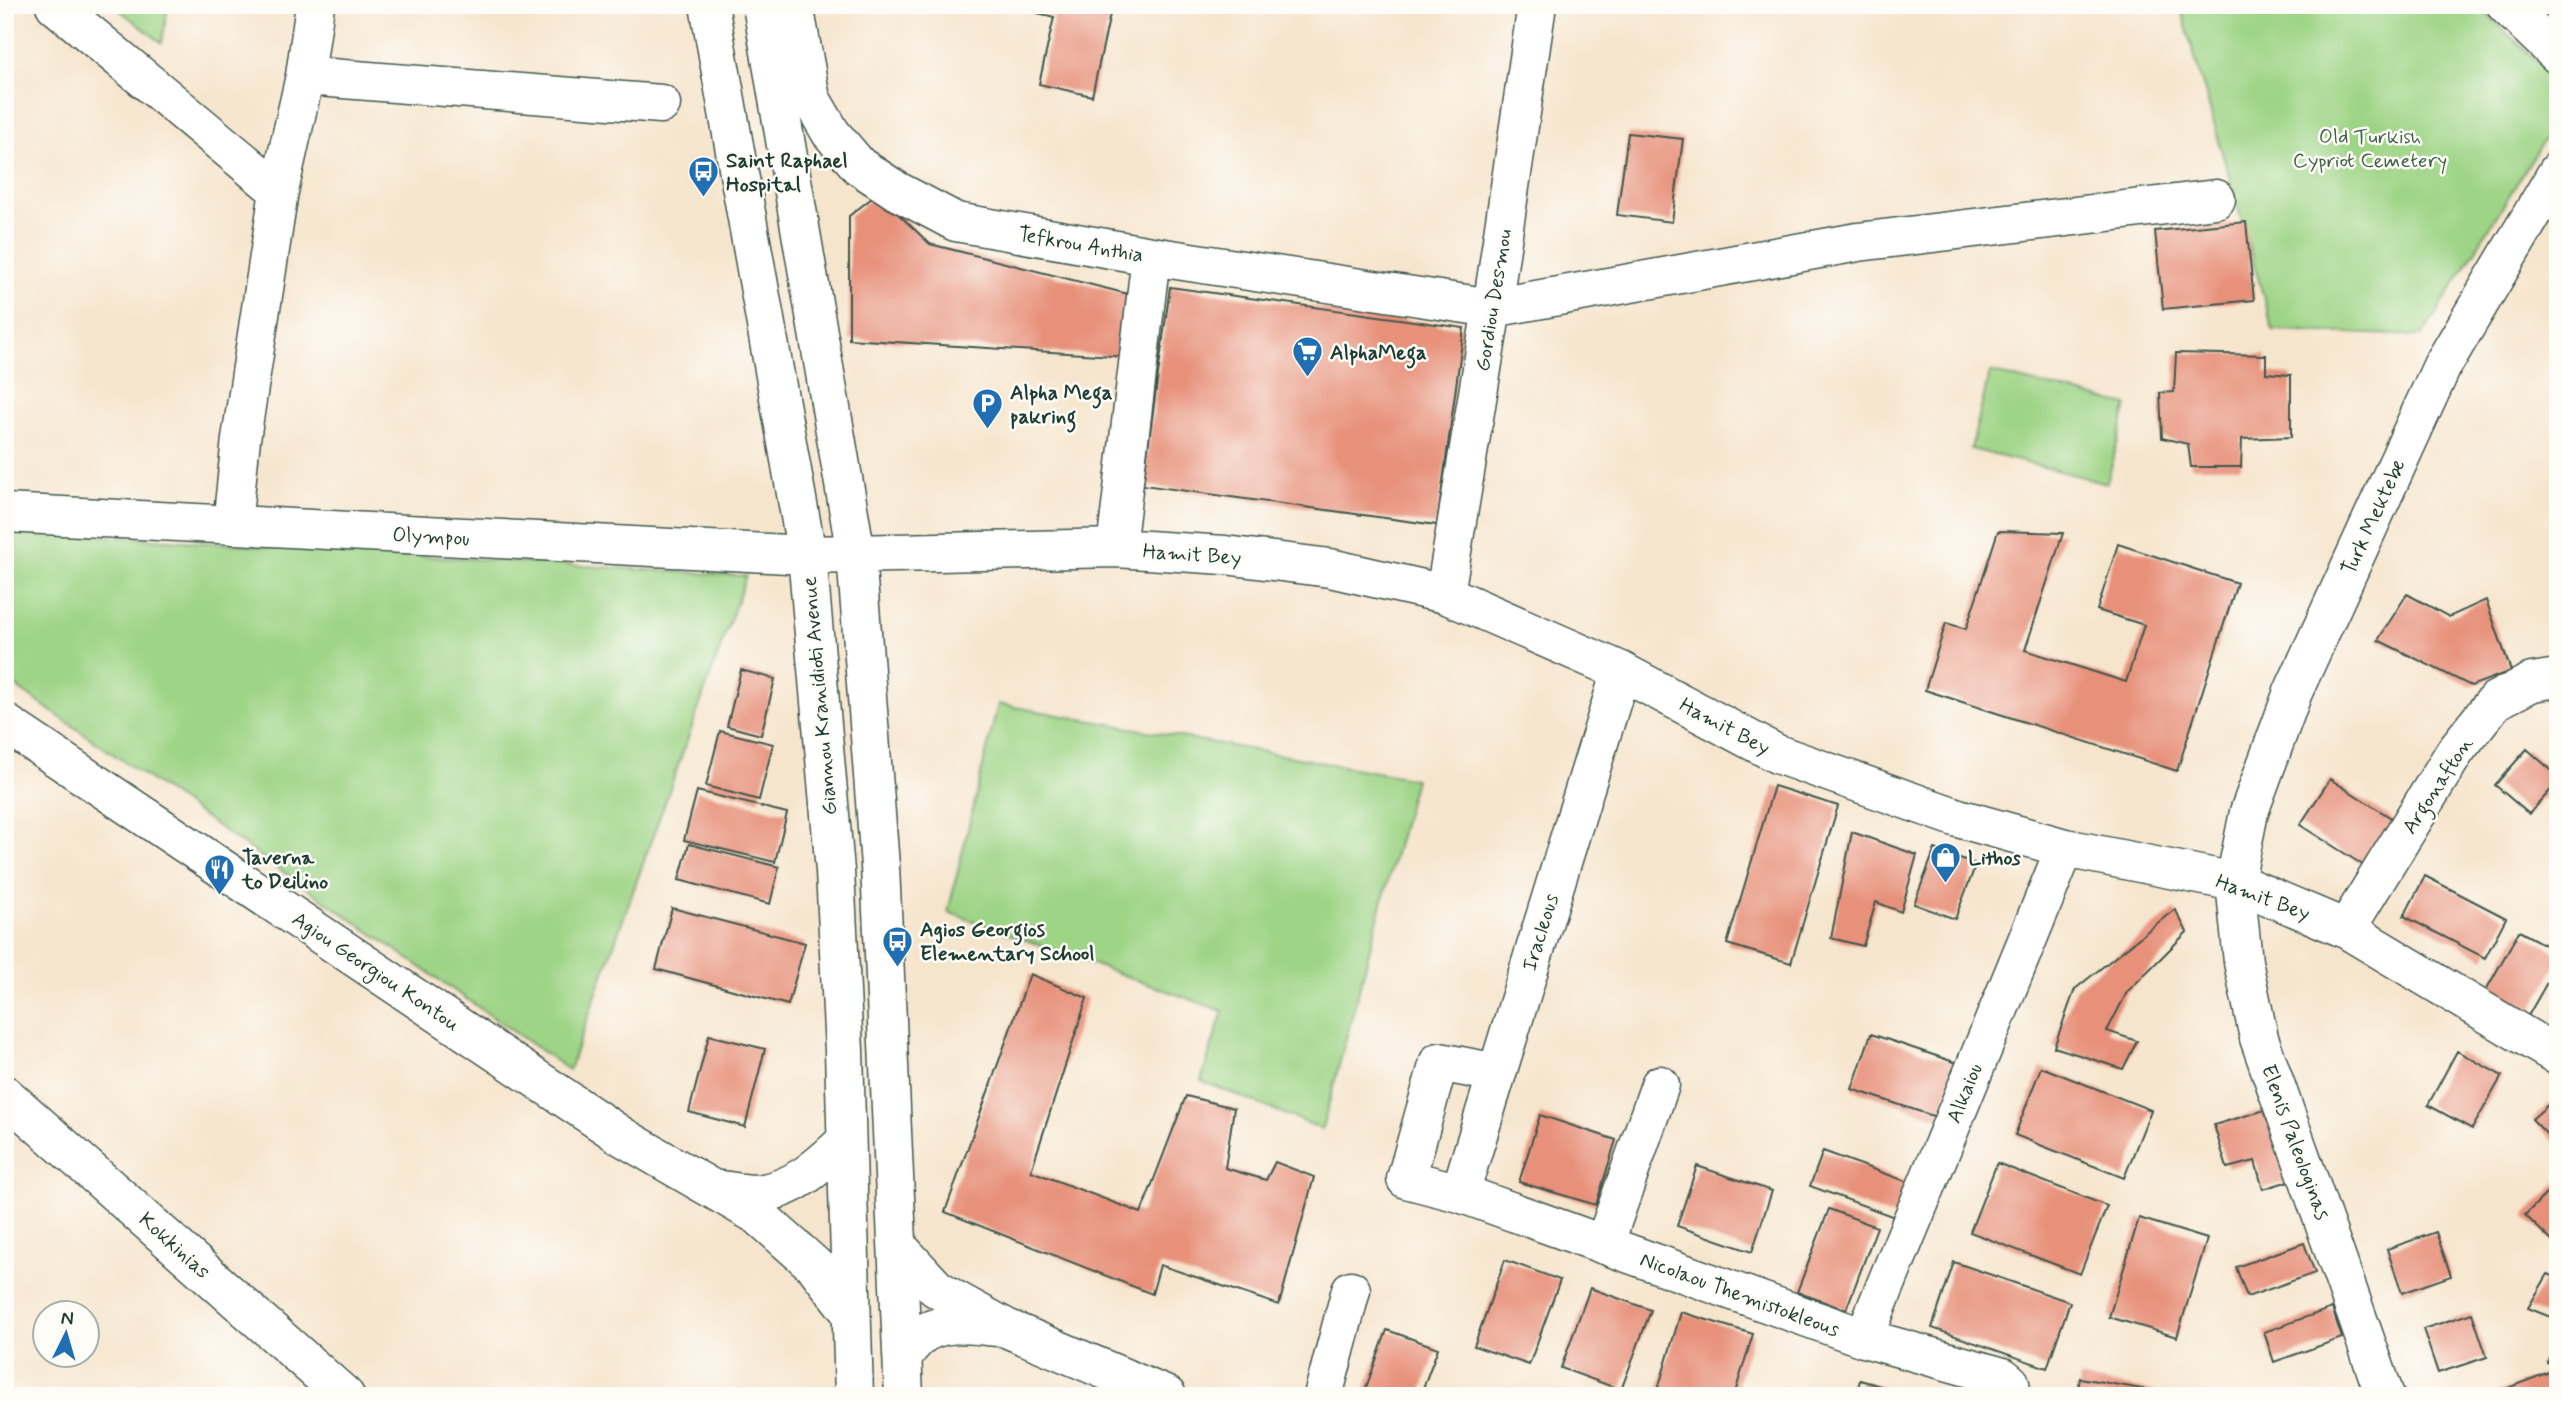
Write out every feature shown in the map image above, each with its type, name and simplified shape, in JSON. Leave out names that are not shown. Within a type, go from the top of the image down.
[{"type":"street","points":[[55,5],[279,191]]},
{"type":"street","points":[[232,526],[240,439],[279,191],[305,76],[315,5]]},
{"type":"street","name":"Giannou Kranidioti Avenue","points":[[709,5],[807,555],[835,871],[854,1396]]},
{"type":"street","points":[[762,5],[856,554],[880,866],[904,1396]]},
{"type":"street","name":"Tefkrou Anthia","points":[[794,5],[811,99],[831,133],[859,166],[897,191],[956,222],[1151,256],[1492,308],[1858,242],[2216,199]]},
{"type":"street","name":"Gordiou Desmou","points":[[1445,594],[1492,308],[1537,5]]},
{"type":"street","points":[[2507,5],[2558,55]]},
{"type":"street","points":[[305,76],[661,104]]},
{"type":"street","name":"Turk Mektebe","points":[[2235,882],[2249,812],[2298,680],[2442,366],[2558,171]]},
{"type":"street","points":[[1116,548],[1151,256]]},
{"type":"street","name":"Olympou","points":[[5,513],[807,555],[856,554]]},
{"type":"street","name":"Hamit Bey","points":[[856,554],[1116,548],[1225,555],[1330,568],[1445,594],[1620,671],[1777,754],[1958,818],[2065,848],[2235,882],[2346,929],[2558,1056]]},
{"type":"street","name":"Iracleous","points":[[1460,1193],[1620,671]]},
{"type":"street","name":"Argonafton","points":[[2346,929],[2456,750],[2495,701],[2532,682],[2558,678]]},
{"type":"street","name":"Agiou Georgiou Kontou","points":[[5,723],[623,1137],[759,1216],[815,1266],[851,1313]]},
{"type":"street","name":"Alkaiou","points":[[1864,1338],[2065,848]]},
{"type":"street","name":"Elenis Paleologinas","points":[[2235,882],[2243,962],[2259,1038],[2385,1396]]},
{"type":"street","name":"Nicolaou Themistokleous","points":[[1497,1073],[1439,1062],[1406,1179],[1460,1193],[1864,1338],[2003,1377],[2010,1383],[2012,1396]]},
{"type":"street","points":[[1604,1245],[1660,1085]]},
{"type":"street","name":"Kokkinias","points":[[5,1095],[345,1396]]},
{"type":"street","name":"Agiou Georgiou Kontou","points":[[717,1190],[761,1194],[785,1187],[804,1177],[846,1141]]},
{"type":"street","points":[[898,1247],[936,1288],[1006,1328],[1167,1396]]},
{"type":"street","points":[[1323,1396],[1352,1290]]},
{"type":"street","points":[[903,1356],[919,1336],[951,1325],[1006,1328]]},
{"type":"green space","points":[[113,5],[168,5],[162,43]]},
{"type":"green space","name":"Old Turkish Cypriot Cemetery","points":[[2180,5],[2477,5],[2543,66],[2558,86],[2558,117],[2422,336],[2273,330]]},
{"type":"green space","points":[[1990,372],[2127,405],[2107,483],[1971,449]]},
{"type":"green space","points":[[5,530],[746,576],[569,1070],[5,679]]},
{"type":"green space","points":[[998,704],[1415,779],[1322,1129],[1201,1081],[1223,1011],[948,912]]},
{"type":"building","points":[[1005,5],[1112,5],[1092,96],[1039,84],[1054,17]]},
{"type":"building","points":[[1628,133],[1683,139],[1672,222],[1617,215]]},
{"type":"building","points":[[877,194],[930,244],[1136,296],[1129,357],[849,339],[849,216]]},
{"type":"building","points":[[2246,222],[2254,300],[2163,309],[2155,231]]},
{"type":"building","name":"AlphaMega","points":[[1170,287],[1464,328],[1437,525],[1143,485]]},
{"type":"building","points":[[2176,353],[2266,355],[2266,373],[2291,375],[2291,437],[2242,439],[2241,467],[2191,467],[2188,444],[2162,438],[2160,393],[2174,392]]},
{"type":"building","points":[[1998,531],[2063,533],[2025,650],[2126,682],[2144,625],[2097,610],[2118,544],[2237,583],[2177,771],[1925,690],[1946,623],[1966,629]]},
{"type":"building","points":[[2407,594],[2449,617],[2486,600],[2511,671],[2471,686],[2378,640]]},
{"type":"building","points":[[741,670],[775,679],[761,735],[727,726]]},
{"type":"building","points":[[720,731],[773,744],[759,800],[706,786]]},
{"type":"building","points":[[2527,749],[2558,776],[2558,782],[2529,814],[2495,785]]},
{"type":"building","points":[[2330,779],[2396,821],[2366,867],[2300,825]]},
{"type":"building","points":[[1774,786],[1838,806],[1791,963],[1727,944]]},
{"type":"building","points":[[697,791],[787,813],[775,862],[684,840]]},
{"type":"building","points":[[1852,832],[1917,855],[1901,912],[1876,902],[1863,946],[1831,938]]},
{"type":"building","points":[[689,844],[779,867],[770,904],[679,880]]},
{"type":"building","points":[[1935,849],[1976,864],[1955,919],[1914,904]]},
{"type":"building","points":[[2425,876],[2506,918],[2485,958],[2404,916]]},
{"type":"building","points":[[672,908],[805,943],[788,1005],[656,969]]},
{"type":"building","points":[[2175,909],[2187,932],[2127,992],[2107,1031],[2137,1041],[2123,1069],[2054,1047],[2075,989]]},
{"type":"building","points":[[2519,931],[2558,952],[2558,963],[2528,1016],[2485,992]]},
{"type":"building","points":[[1030,974],[1087,998],[1031,1171],[1141,1213],[1186,1096],[1234,1108],[1225,1168],[1266,1180],[1275,1162],[1314,1177],[1279,1305],[1160,1265],[1152,1294],[945,1212]]},
{"type":"building","points":[[1871,1034],[1957,1063],[1939,1118],[1852,1089]]},
{"type":"building","points":[[709,1035],[765,1049],[745,1127],[689,1112]]},
{"type":"building","points":[[2457,1051],[2502,1076],[2472,1129],[2428,1105]]},
{"type":"building","points":[[2041,1067],[2151,1110],[2124,1178],[2015,1135]]},
{"type":"building","points":[[2550,1103],[2558,1111],[2558,1146],[2532,1119]]},
{"type":"building","points":[[2272,1108],[2292,1180],[2263,1189],[2255,1161],[2227,1168],[2214,1125]]},
{"type":"building","points":[[1540,1115],[1616,1140],[1596,1205],[1519,1182]]},
{"type":"building","points":[[1823,1151],[1911,1183],[1897,1218],[1810,1186]]},
{"type":"building","points":[[1997,1163],[2107,1206],[2080,1274],[1970,1232]]},
{"type":"building","points":[[1697,1166],[1772,1191],[1752,1252],[1677,1226]]},
{"type":"building","points":[[2558,1182],[2558,1244],[2556,1245],[2525,1215]]},
{"type":"building","points":[[1829,1209],[1877,1227],[1846,1310],[1797,1292]]},
{"type":"building","points":[[2139,1218],[2207,1239],[2177,1337],[2109,1317]]},
{"type":"building","points":[[2436,1232],[2451,1276],[2402,1293],[2387,1249]]},
{"type":"building","points":[[2304,1243],[2315,1273],[2247,1297],[2236,1267]]},
{"type":"building","points":[[1505,1260],[1560,1280],[1529,1365],[1474,1346]]},
{"type":"building","points":[[1954,1262],[2070,1302],[2047,1368],[1932,1328]]},
{"type":"building","points":[[2548,1274],[2558,1278],[2558,1320],[2528,1308]]},
{"type":"building","points":[[1590,1288],[1651,1310],[1621,1390],[1561,1368]]},
{"type":"building","points":[[2332,1308],[2342,1338],[2274,1362],[2264,1332]]},
{"type":"building","points":[[1681,1312],[1753,1334],[1734,1396],[1656,1396]]},
{"type":"building","points":[[2472,1313],[2487,1357],[2438,1373],[2423,1329]]},
{"type":"building","points":[[1387,1330],[1438,1348],[1420,1396],[1363,1396]]},
{"type":"building","points":[[2558,1338],[2558,1396],[2487,1396],[2557,1369],[2547,1363]]},
{"type":"building","points":[[2080,1378],[2170,1394],[2170,1396],[2077,1396]]},
{"type":"building","points":[[1860,1380],[1901,1392],[1900,1396],[1856,1396]]},
{"type":"place","name":"Saint Raphael Hospital","points":[[703,199]]},
{"type":"place","name":"AlphaMega","points":[[1307,379]]},
{"type":"place","name":"Alpha Mega pakring","points":[[987,431]]},
{"type":"place","name":"Lithos","points":[[1945,884]]},
{"type":"place","name":"Taverna to Deilino","points":[[219,896]]},
{"type":"place","name":"Agios Georgios Elementary School","points":[[897,968]]}]
